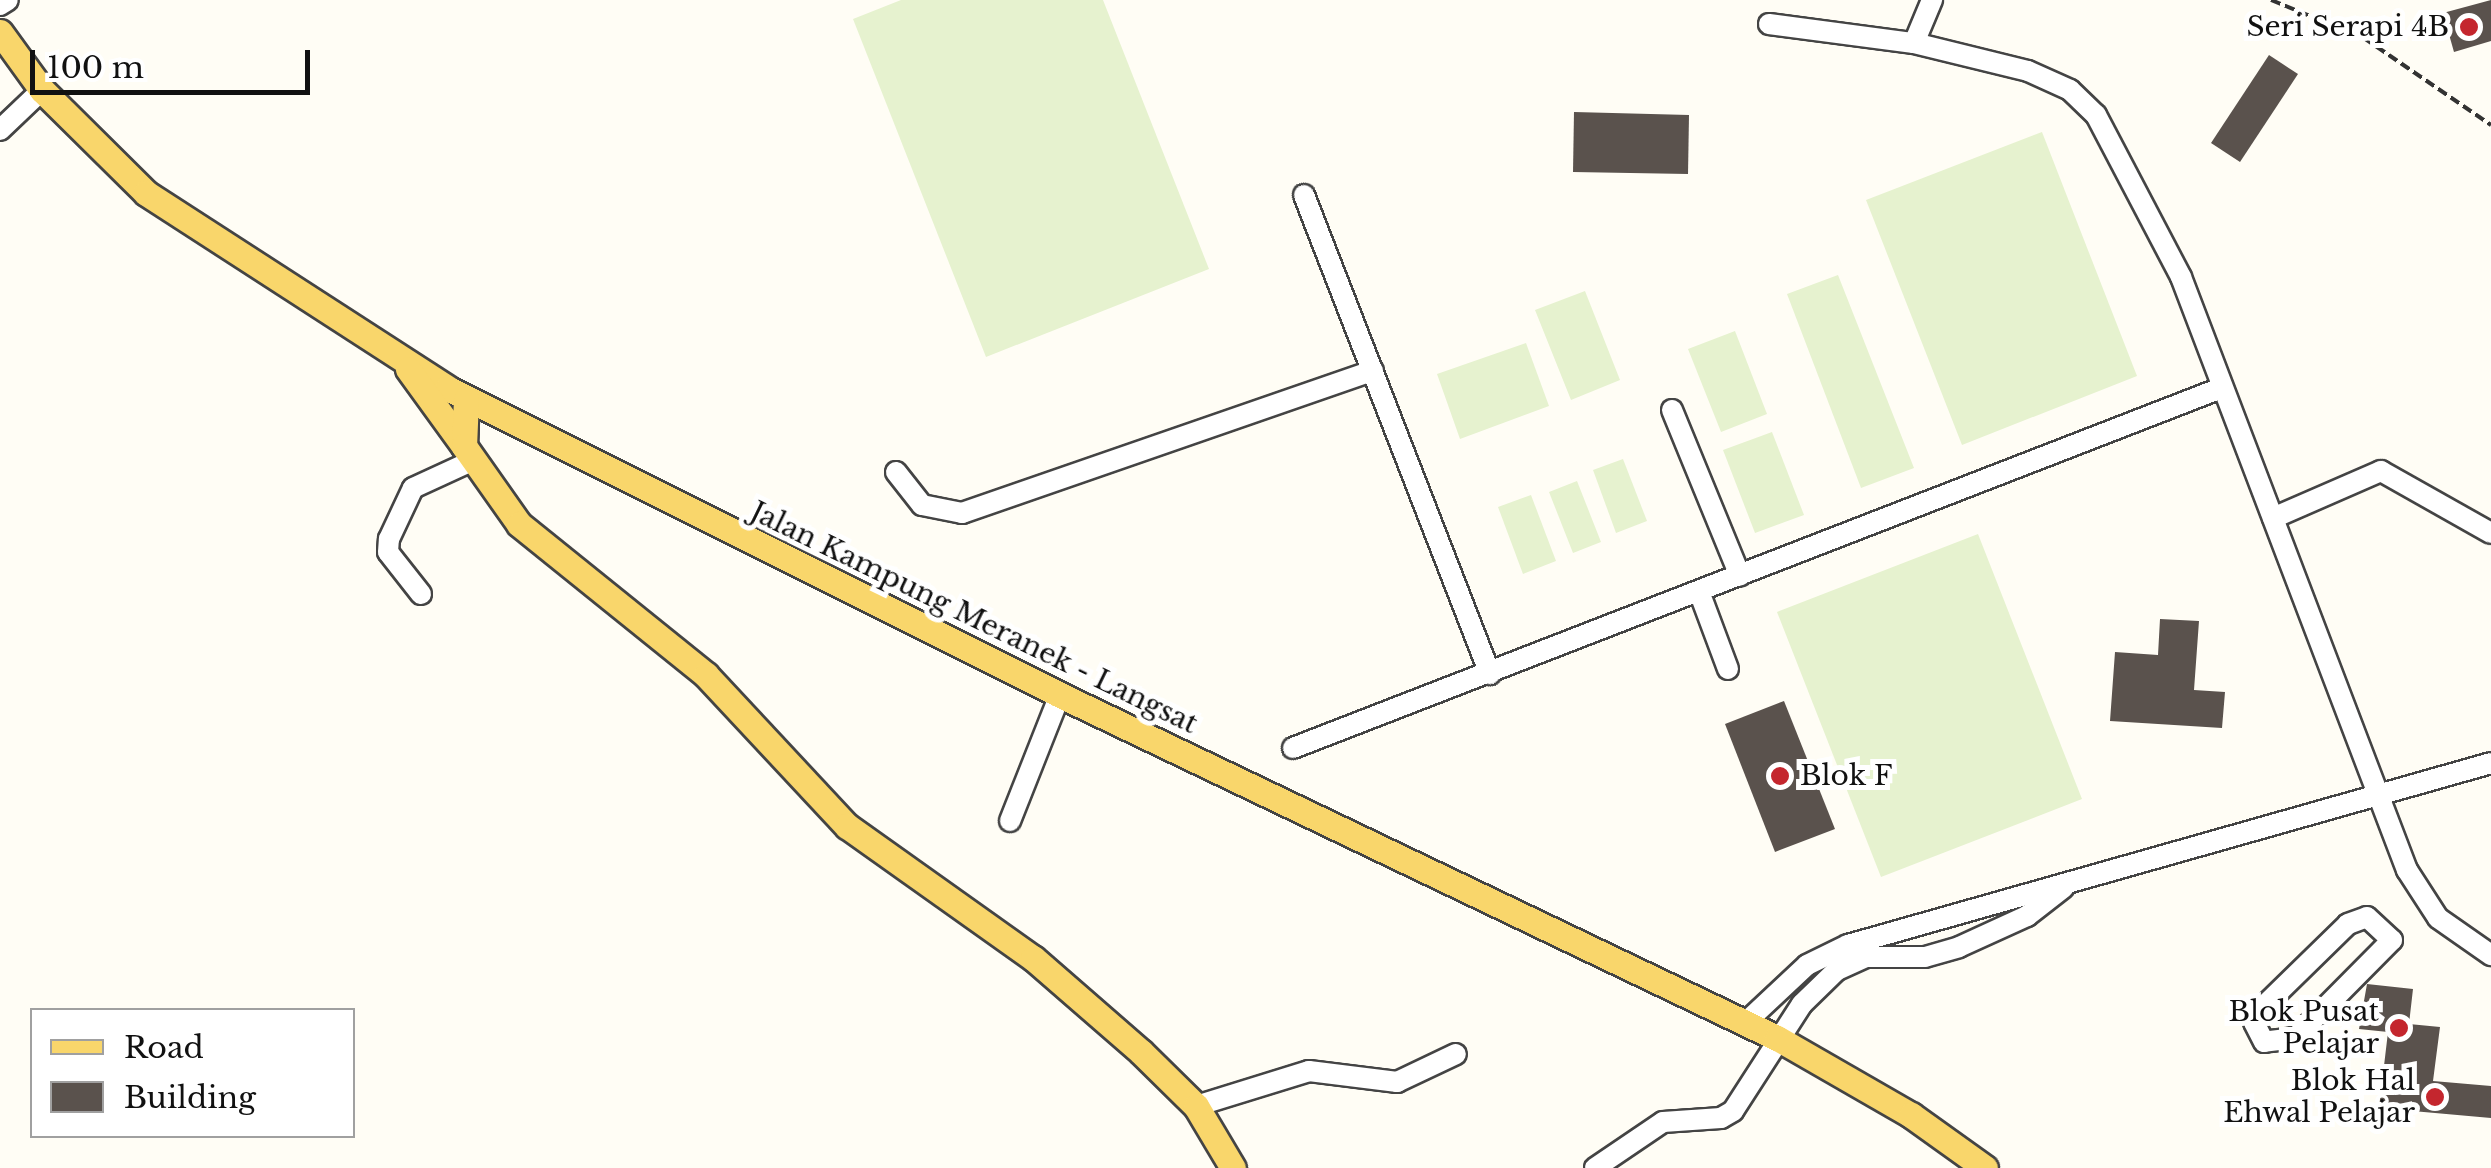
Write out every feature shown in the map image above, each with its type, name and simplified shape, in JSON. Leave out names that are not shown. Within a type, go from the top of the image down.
[{"type":"main road","name":"Jalan Kampung Meranek - Langsat","points":[[0,32],[42,90],[146,193],[466,398],[1060,695],[1778,1038],[1910,1115],[1985,1168]]},
{"type":"main road","points":[[400,358],[469,454],[548,553],[706,675],[847,826],[1033,958],[1196,1106],[1233,1168]]},
{"type":"main road","points":[[466,398],[469,454]]},
{"type":"main road","points":[[469,454],[497,414]]},
{"type":"street","points":[[0,5],[8,0]]},
{"type":"street","points":[[1914,43],[1932,0]]},
{"type":"street","points":[[1768,24],[1914,43],[2028,71],[2070,90],[2096,115],[2181,277],[2220,388],[2407,870],[2430,908],[2491,955]]},
{"type":"street","points":[[0,130],[42,90]]},
{"type":"street","points":[[1304,195],[1490,674]]},
{"type":"street","points":[[896,472],[922,505],[962,514],[1373,371]]},
{"type":"street","points":[[1293,748],[1700,594],[2220,388]]},
{"type":"street","points":[[1672,410],[1740,576]]},
{"type":"street","points":[[421,594],[388,552],[390,539],[413,488],[469,454]]},
{"type":"street","points":[[2273,518],[2381,471],[2491,533]]},
{"type":"street","points":[[1700,594],[1728,669]]},
{"type":"street","points":[[1010,820],[1060,695]]},
{"type":"street","points":[[1744,1024],[1807,965],[1880,935],[2491,764]]},
{"type":"street","points":[[1595,1168],[1664,1122],[1728,1114],[1778,1038],[1837,970],[1866,957],[1925,957],[1959,947],[2027,916],[2072,882]]},
{"type":"street","points":[[2367,917],[2392,940],[2295,1038],[2274,1044],[2255,1030],[2262,1008],[2356,918],[2367,917]]},
{"type":"street","points":[[1880,935],[1886,956]]},
{"type":"street","points":[[1196,1106],[1309,1071],[1397,1082],[1456,1054]]},
{"type":"path","points":[[2272,0],[2364,38],[2491,125]]},
{"type":"green space","points":[[901,0],[1103,0],[1209,269],[986,357],[853,19]]},
{"type":"green space","points":[[2042,132],[2137,376],[1962,445],[1866,200]]},
{"type":"green space","points":[[1838,275],[1914,468],[1861,488],[1787,294]]},
{"type":"green space","points":[[1585,291],[1620,380],[1571,400],[1535,310]]},
{"type":"green space","points":[[1735,331],[1767,414],[1721,432],[1688,349]]},
{"type":"green space","points":[[1526,343],[1549,406],[1460,439],[1437,374]]},
{"type":"green space","points":[[1772,432],[1804,515],[1755,533],[1723,450]]},
{"type":"green space","points":[[1623,459],[1647,521],[1616,533],[1593,470]]},
{"type":"green space","points":[[1577,481],[1601,542],[1573,553],[1549,492]]},
{"type":"green space","points":[[1531,495],[1556,561],[1523,574],[1498,507]]},
{"type":"green space","points":[[1978,534],[2082,799],[1881,877],[1777,612]]},
{"type":"building","name":"Seri Serapi 4B","points":[[2491,0],[2491,41],[2454,52],[2443,13]]},
{"type":"building","points":[[2269,55],[2298,74],[2240,162],[2211,143]]},
{"type":"building","points":[[1574,112],[1689,115],[1688,174],[1573,172]]},
{"type":"building","points":[[2160,619],[2199,621],[2194,690],[2225,692],[2222,728],[2110,721],[2115,652],[2158,655]]},
{"type":"building","name":"Blok F","points":[[1784,701],[1835,829],[1775,852],[1725,724]]},
{"type":"building","points":[[2367,984],[2413,989],[2409,1024],[2440,1027],[2433,1081],[2491,1086],[2491,1118],[2379,1108],[2388,1032],[2359,1029]]},
{"type":"place","name":"Seri Serapi 4B","points":[[2469,27]]},
{"type":"place","name":"Blok F","points":[[1780,776]]},
{"type":"place","name":"Blok Pusat Pelajar","points":[[2399,1028]]},
{"type":"place","name":"Blok Hal Ehwal Pelajar","points":[[2435,1097]]}]
